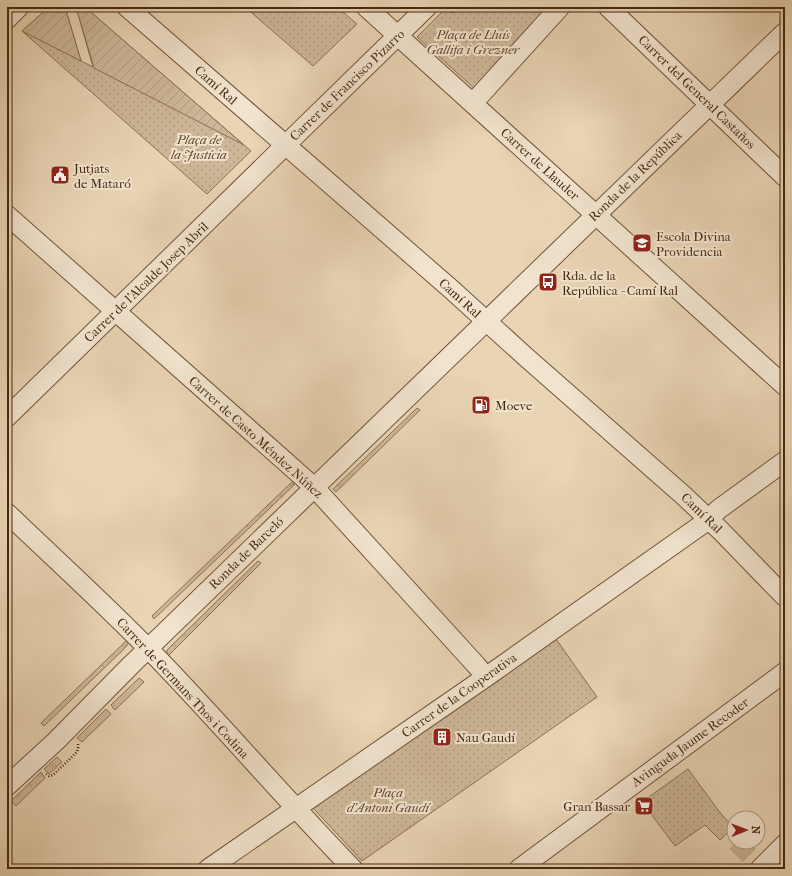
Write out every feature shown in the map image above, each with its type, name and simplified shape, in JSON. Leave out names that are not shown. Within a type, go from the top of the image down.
[{"type":"street","points":[[7,18],[19,7]]},
{"type":"street","name":"Camí Ral","points":[[127,7],[486,320],[677,490],[709,520],[785,598]]},
{"type":"street","name":"Carrer de Llauder","points":[[366,7],[785,386]]},
{"type":"street","name":"Carrer de Francisco Pizarro","points":[[285,146],[427,7]]},
{"type":"street","points":[[473,103],[560,7]]},
{"type":"street","name":"Carrer del General Castaños","points":[[608,7],[785,176]]},
{"type":"street","name":"Ronda de la República","points":[[486,320],[785,32]]},
{"type":"street","name":"Carrer de l'Alcalde Josep Abril","points":[[7,417],[285,146]]},
{"type":"street","name":"Carrer de Casto Méndez Núñez","points":[[7,215],[314,487],[486,677]]},
{"type":"street","name":"Ronda de Barceló","points":[[7,786],[56,741],[148,648],[486,320]]},
{"type":"street","name":"Carrer de la Cooperativa","points":[[208,869],[486,677],[709,520],[720,509],[785,461]]},
{"type":"street","name":"Carrer de Germans Thos i Codina","points":[[7,513],[148,648],[353,869]]},
{"type":"street","name":"Avinguda Jaume Recoder","points":[[519,869],[785,672]]},
{"type":"street","points":[[758,864],[785,844]]},
{"type":"green space","name":"Plaça de la Justícia","points":[[49,7],[65,7],[81,61],[93,67],[76,7],[85,7],[251,151],[207,194],[22,31]]},
{"type":"green space","points":[[49,7],[65,7],[81,61],[22,31]]},
{"type":"green space","points":[[76,7],[85,7],[244,145],[94,68]]},
{"type":"green space","points":[[245,7],[337,7],[357,24],[313,66]]},
{"type":"green space","name":"Plaça de Lluís Gallifa i Grezner","points":[[447,7],[452,7],[449,10],[452,13],[458,7],[548,7],[475,89],[417,37]]},
{"type":"green space","points":[[417,408],[420,410],[336,492],[333,489]]},
{"type":"green space","points":[[294,480],[294,485],[154,619],[152,616]]},
{"type":"green space","points":[[258,561],[261,563],[167,657],[167,650]]},
{"type":"green space","points":[[128,639],[128,644],[123,650],[44,726],[41,723]]},
{"type":"green space","name":"Plaça d'Antoni Gaudí","points":[[556,639],[597,697],[362,861],[313,808]]},
{"type":"green space","points":[[139,678],[144,682],[115,710],[111,705]]},
{"type":"green space","points":[[106,709],[111,714],[82,742],[77,738]]},
{"type":"green space","points":[[57,757],[62,762],[49,774],[44,769]]},
{"type":"green space","points":[[688,769],[726,819],[726,834],[720,840],[705,825],[675,846],[642,802]]},
{"type":"green space","points":[[41,772],[45,778],[16,806],[11,801]]},
{"type":"tunnel","points":[[744,850],[751,857]]},
{"type":"place","name":"Jutjats de Mataró","points":[[60,175]]},
{"type":"place","name":"Escola Divina Providencia","points":[[642,243]]},
{"type":"place","name":"Rda. de la República - Camí Ral","points":[[548,282]]},
{"type":"place","name":"Moeve","points":[[481,405]]},
{"type":"place","name":"Nau Gaudí","points":[[442,737]]},
{"type":"place","name":"Gran Bassar","points":[[644,806]]}]
